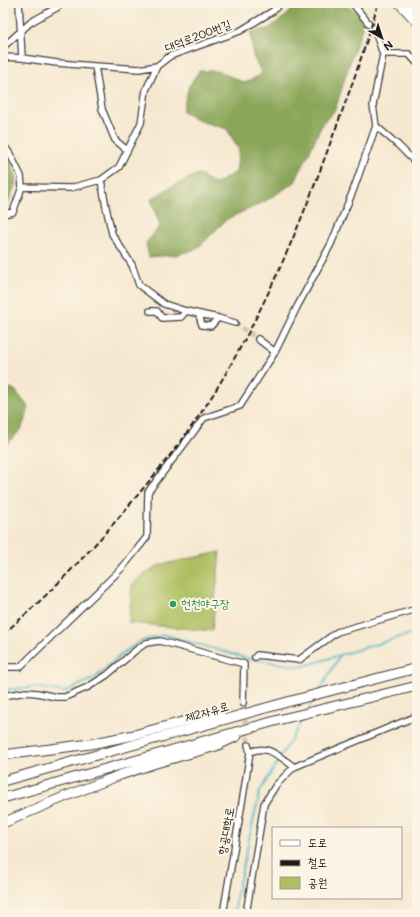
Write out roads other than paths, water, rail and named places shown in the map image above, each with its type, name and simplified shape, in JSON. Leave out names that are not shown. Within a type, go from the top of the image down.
[{"type":"highway","points":[[400,3],[417,21]]},
{"type":"highway","points":[[412,3],[417,7]]},
{"type":"highway","name":"제2자유로","points":[[3,781],[256,710],[417,668]]},
{"type":"highway","points":[[3,798],[258,725],[417,686]]},
{"type":"highway","points":[[3,755],[90,744],[134,735],[193,719],[256,710]]},
{"type":"highway","points":[[3,823],[120,775],[216,746],[258,725]]},
{"type":"street","points":[[19,3],[22,58]]},
{"type":"street","points":[[3,47],[31,22],[58,7],[62,3]]},
{"type":"street","name":"대덕로200번길","points":[[22,187],[70,188],[101,180],[118,166],[141,123],[146,90],[157,66],[170,56],[240,31],[273,11],[281,3]]},
{"type":"street","points":[[3,667],[20,667],[122,568],[147,537],[148,492],[204,418],[240,406],[275,352],[297,306],[331,244],[354,191],[376,126],[373,105],[383,54],[375,31],[352,3]]},
{"type":"street","points":[[383,54],[409,54],[417,63]]},
{"type":"street","points":[[3,57],[57,63],[139,69],[157,66]]},
{"type":"street","points":[[95,66],[102,109],[115,140],[127,150]]},
{"type":"street","points":[[376,126],[417,164]]},
{"type":"street","points":[[3,144],[21,176],[22,187],[13,212],[3,214]]},
{"type":"street","points":[[101,180],[112,234],[132,265],[138,285],[164,304],[235,323]]},
{"type":"street","points":[[150,311],[157,311],[162,318],[181,317],[186,311]]},
{"type":"street","points":[[199,314],[202,325],[211,326],[218,318]]},
{"type":"street","points":[[258,339],[275,352]]},
{"type":"street","points":[[255,657],[257,655],[299,660],[337,632],[417,609]]},
{"type":"street","points":[[3,696],[26,692],[65,697],[88,687],[107,675],[136,650],[146,644],[160,641],[244,664],[243,703]]},
{"type":"street","points":[[246,914],[264,804],[276,785],[294,767],[417,716]]},
{"type":"street","points":[[248,745],[250,752],[268,750],[294,767]]},
{"type":"street","name":"항공대학로","points":[[223,914],[250,752]]},
{"type":"waterway","points":[[320,690],[340,655],[417,632]]},
{"type":"waterway","points":[[3,690],[34,687],[64,692],[95,678],[123,653],[141,641],[165,635],[246,658],[301,667],[340,655]]},
{"type":"waterway","points":[[309,709],[314,699]]},
{"type":"waterway","points":[[235,914],[236,897],[260,791],[304,718]]},
{"type":"tunnel","points":[[235,323],[258,339]]},
{"type":"tunnel","points":[[243,703],[248,745]]},
{"type":"railway","points":[[3,634],[40,601],[109,529],[153,477],[197,419],[217,389],[242,345],[284,259],[320,171],[350,90],[368,38],[378,3]]},
{"type":"place","name":"현천야구장","points":[[173,604]]}]
